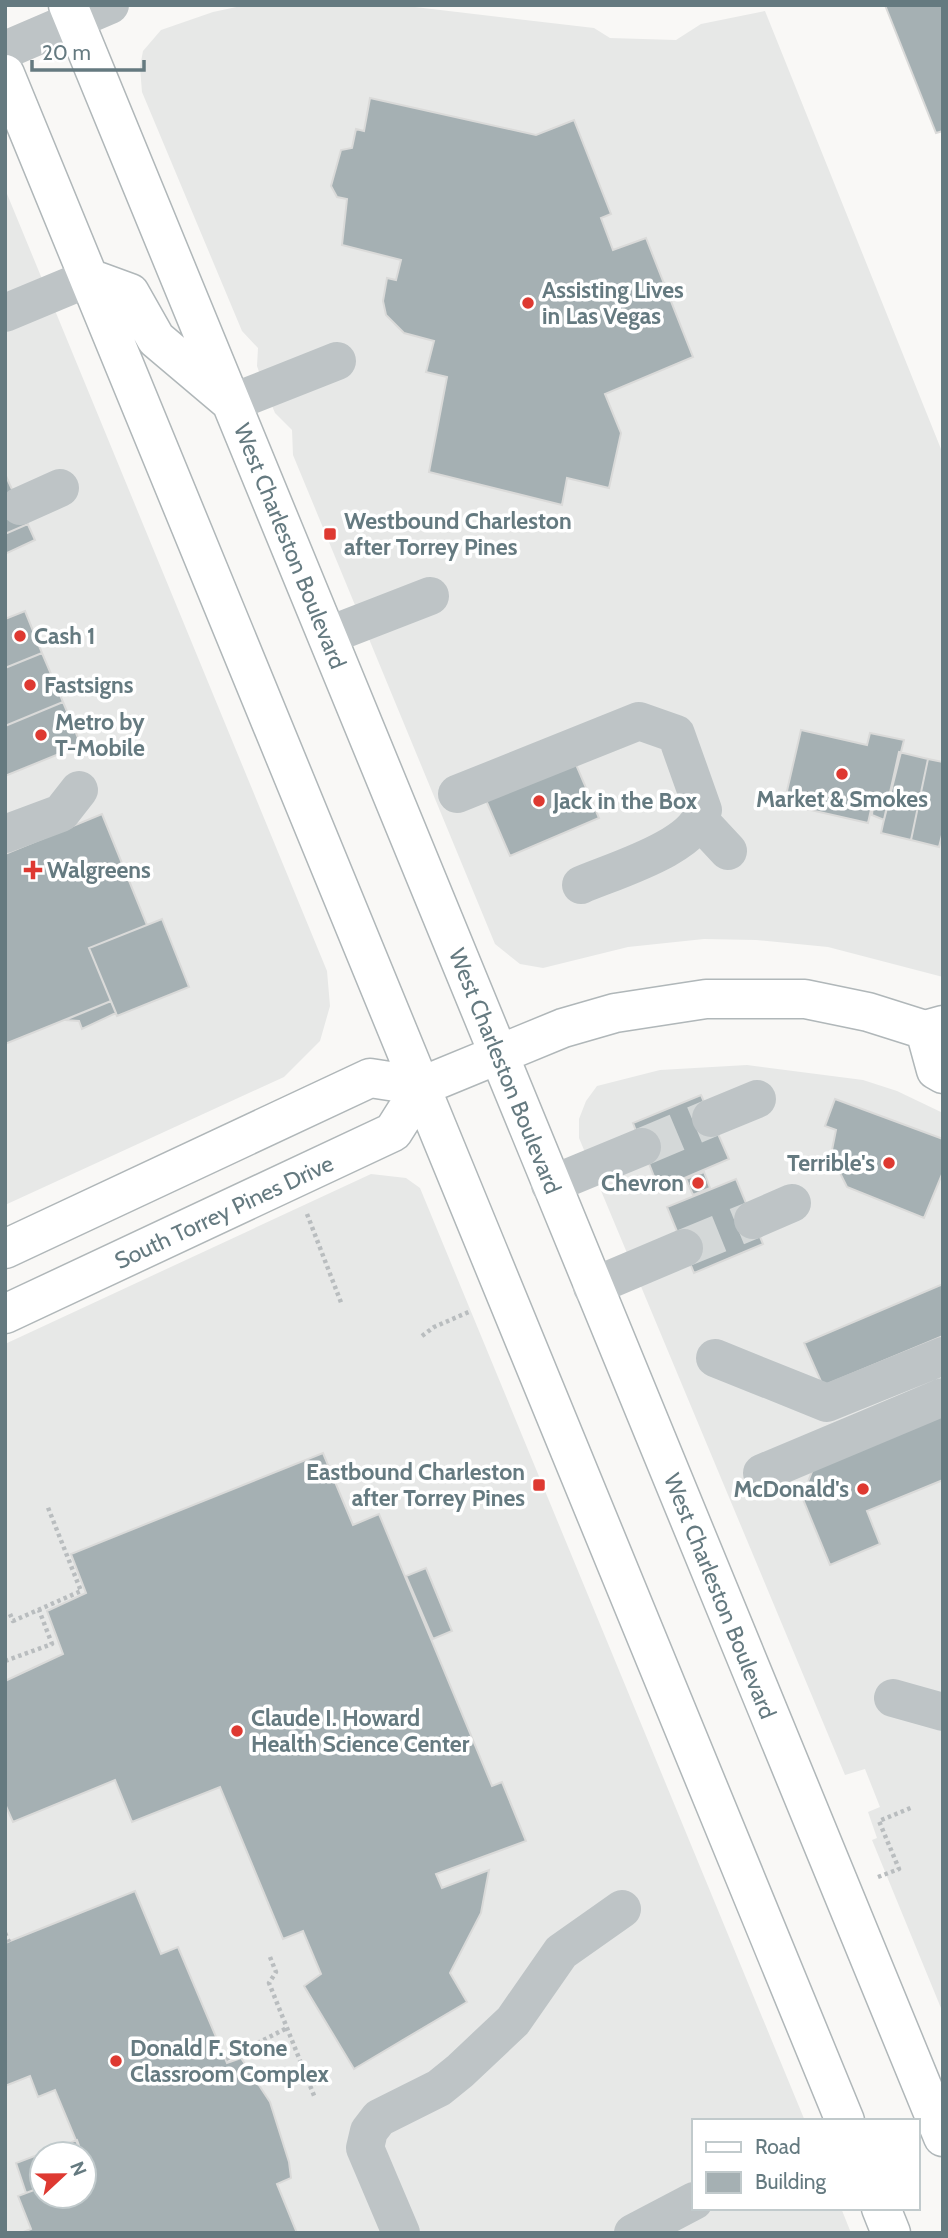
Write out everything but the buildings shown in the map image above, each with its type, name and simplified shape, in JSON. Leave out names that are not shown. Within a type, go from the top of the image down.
[{"type":"main road","name":"West Charleston Boulevard","points":[[71,13],[943,2137]]},
{"type":"main road","points":[[5,74],[844,2119]]},
{"type":"main road","points":[[89,278],[130,293],[156,340],[231,403]]},
{"type":"main road","points":[[5,1249],[370,1078],[422,1086],[563,1028],[615,1013],[706,999],[804,999],[934,1028],[936,1070],[943,1074]]},
{"type":"main road","name":"South Torrey Pines Drive","points":[[5,1314],[393,1132],[422,1086]]},
{"type":"main road","points":[[882,2210],[891,2233]]},
{"type":"street","points":[[5,50],[71,13],[110,5]]},
{"type":"street","points":[[5,313],[89,278]]},
{"type":"street","points":[[231,403],[337,361]]},
{"type":"street","points":[[20,506],[60,488]]},
{"type":"street","points":[[327,636],[430,596]]},
{"type":"street","points":[[457,794],[639,721],[676,734],[703,810],[701,822],[684,840],[581,885]]},
{"type":"street","points":[[5,834],[61,813],[79,790]]},
{"type":"street","points":[[701,822],[728,851]]},
{"type":"street","points":[[711,1118],[757,1099]]},
{"type":"street","points":[[550,1185],[642,1147]]},
{"type":"street","points":[[753,1220],[792,1203]]},
{"type":"street","points":[[592,1287],[684,1248]]},
{"type":"street","points":[[715,1358],[827,1403],[943,1356]]},
{"type":"street","points":[[762,1473],[943,1398]]},
{"type":"street","points":[[893,1698],[943,1712]]},
{"type":"street","points":[[401,2233],[365,2148],[369,2131],[379,2118],[439,2088],[470,2062],[513,2021],[561,1952],[622,1909]]},
{"type":"street","points":[[633,2233],[692,2202]]},
{"type":"path","points":[[305,1210],[342,1305]]},
{"type":"path","points":[[422,1336],[434,1327],[471,1311]]},
{"type":"path","points":[[10,1614],[13,1621],[81,1591],[47,1504]]},
{"type":"path","points":[[5,1661],[52,1644],[39,1610]]},
{"type":"path","points":[[878,1877],[899,1870],[879,1821],[913,1807]]},
{"type":"path","points":[[5,1933],[9,1942]]},
{"type":"path","points":[[270,1957],[276,1972],[269,1983],[315,2098]]},
{"type":"path","points":[[226,2059],[287,2028]]},
{"type":"shaded area","points":[[246,5],[398,5],[594,28],[610,38],[676,40],[701,24],[765,11],[943,454],[943,977],[828,947],[756,940],[704,939],[628,947],[543,968],[520,964],[495,944],[293,455],[292,430],[275,413],[257,366],[258,348],[242,331],[142,92],[140,67],[143,51],[161,30],[213,12]]},
{"type":"shaded area","points":[[5,189],[327,971],[330,1006],[320,1041],[284,1077],[5,1205]]},
{"type":"shaded area","points":[[747,1065],[863,1080],[897,1091],[943,1113],[943,2013],[872,1840],[877,1838],[868,1812],[880,1807],[865,1769],[845,1775],[579,1138],[579,1119],[586,1101],[597,1086],[660,1070]]},
{"type":"shaded area","points":[[371,1174],[406,1178],[420,1188],[804,2119],[692,2119],[692,2210],[842,2210],[851,2233],[5,2233],[5,1344]]},
{"type":"tunnel","points":[[642,1147],[711,1118]]},
{"type":"tunnel","points":[[684,1248],[753,1220]]},
{"type":"place","name":"Assisting Lives in Las Vegas","points":[[528,303]]},
{"type":"place","name":"Westbound Charleston after Torrey Pines","points":[[330,534]]},
{"type":"place","name":"Cash 1","points":[[20,636]]},
{"type":"place","name":"Fastsigns","points":[[30,685]]},
{"type":"place","name":"Metro by T-Mobile","points":[[41,735]]},
{"type":"place","name":"Market & Smokes","points":[[842,774]]},
{"type":"place","name":"Jack in the Box","points":[[539,801]]},
{"type":"place","name":"Walgreens","points":[[33,870]]},
{"type":"place","name":"Terrible's","points":[[889,1163]]},
{"type":"place","name":"Chevron","points":[[698,1183]]},
{"type":"place","name":"Eastbound Charleston after Torrey Pines","points":[[539,1485]]},
{"type":"place","name":"McDonald's","points":[[863,1489]]},
{"type":"place","name":"Claude I. Howard Health Science Center","points":[[237,1731]]},
{"type":"place","name":"Donald F. Stone Classroom Complex","points":[[116,2061]]}]
